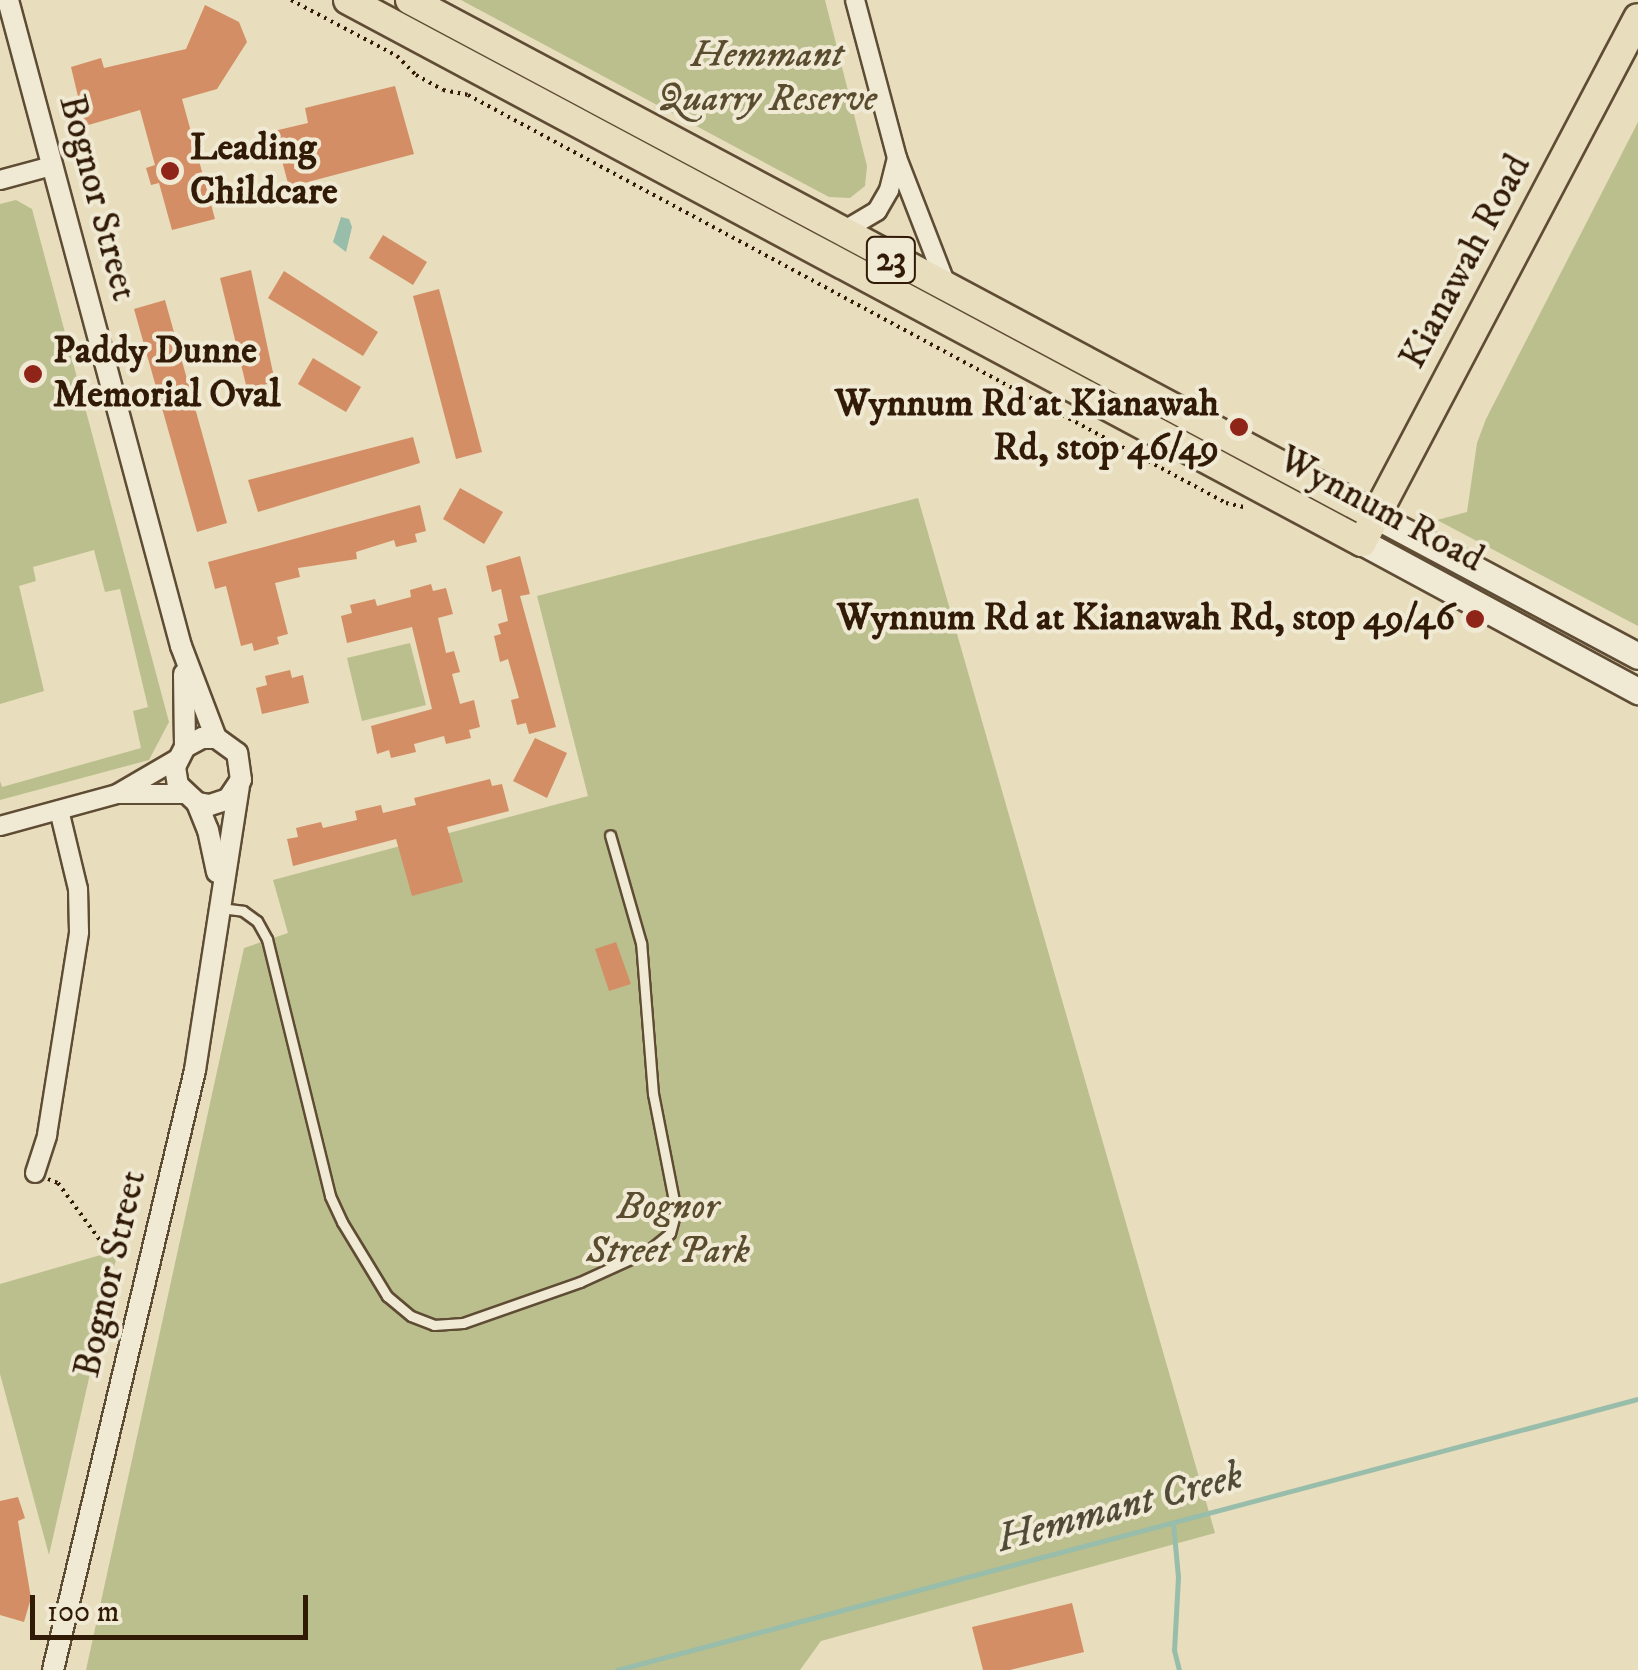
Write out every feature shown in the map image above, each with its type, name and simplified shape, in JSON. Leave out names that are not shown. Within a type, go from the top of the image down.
[{"type":"main road","name":"Wynnum Road","points":[[348,0],[1638,691]]},
{"type":"main road","name":"Wynnum Road","points":[[410,0],[950,292],[1638,656]]},
{"type":"main road","name":"Kianawah Road","points":[[1362,542],[1638,18]]},
{"type":"street","name":"Bognor Street","points":[[8,0],[181,646],[216,738],[237,753],[242,768],[218,899],[194,1070],[53,1670]]},
{"type":"street","points":[[855,0],[896,158],[950,292]]},
{"type":"street","points":[[840,233],[877,211],[889,190],[896,158]]},
{"type":"street","points":[[0,180],[52,166]]},
{"type":"street","name":"Bognor Street","points":[[181,646],[181,753],[176,778],[211,839],[218,899]]},
{"type":"street","points":[[0,826],[117,794],[202,738],[216,738]]},
{"type":"street","points":[[117,794],[217,804],[239,786]]},
{"type":"street","points":[[35,1172],[47,1134],[79,932],[78,889],[58,810]]},
{"type":"lane","points":[[218,899],[258,921],[267,939],[330,1196],[342,1222],[387,1296],[411,1316],[434,1326],[463,1323],[580,1282],[648,1251],[670,1232],[676,1211],[653,1094],[641,943],[610,835]]},
{"type":"path","points":[[291,0],[397,56],[416,75],[442,90],[468,95],[1226,502],[1252,509]]},
{"type":"path","points":[[35,1172],[58,1183],[108,1251]]},
{"type":"green space","name":"Hemmant Quarry Reserve","points":[[461,0],[825,0],[867,166],[865,186],[850,198],[829,197]]},
{"type":"green space","points":[[1638,122],[1638,626],[1437,520],[1467,512],[1477,443],[1486,419]]},
{"type":"green space","points":[[16,200],[32,209],[169,722],[149,760],[0,800],[0,781],[2,787],[141,748],[133,711],[148,707],[120,589],[105,592],[94,550],[33,567],[36,581],[19,586],[44,691],[0,704],[0,204]]},
{"type":"green space","name":"Bognor Street Park","points":[[918,498],[1215,1533],[821,1641],[800,1670],[86,1670],[244,948],[288,933],[273,880],[588,796],[537,596]]},
{"type":"green space","points":[[410,643],[426,705],[362,721],[347,658]]},
{"type":"green space","points":[[118,1250],[49,1555],[0,1374],[0,1284]]},
{"type":"shaded area","points":[[341,217],[349,219],[352,227],[346,252],[333,242]]},
{"type":"building","points":[[205,5],[239,22],[247,42],[217,89],[182,99],[215,219],[172,230],[159,183],[151,185],[146,168],[155,165],[140,110],[85,126],[71,67],[101,58],[104,68],[186,49]]},
{"type":"building","points":[[395,86],[414,154],[289,187],[274,131],[308,123],[305,108]]},
{"type":"building","points":[[383,235],[427,262],[413,285],[369,258]]},
{"type":"building","points":[[251,270],[275,382],[247,389],[220,278]]},
{"type":"building","points":[[284,271],[378,332],[363,356],[268,298]]},
{"type":"building","points":[[439,289],[482,452],[456,459],[413,296]]},
{"type":"building","points":[[165,300],[227,523],[197,532],[134,309]]},
{"type":"building","points":[[313,358],[361,387],[346,412],[298,384]]},
{"type":"building","points":[[413,437],[420,463],[258,512],[248,480]]},
{"type":"building","points":[[460,488],[503,512],[484,544],[443,519]]},
{"type":"building","points":[[420,505],[426,531],[415,534],[417,542],[396,547],[394,540],[356,552],[357,559],[298,568],[300,577],[275,583],[288,634],[277,637],[279,644],[254,651],[252,643],[241,646],[226,586],[215,589],[208,562]]},
{"type":"building","points":[[520,556],[530,594],[520,596],[556,727],[529,734],[526,723],[517,725],[511,700],[519,698],[508,659],[500,662],[494,636],[501,634],[498,624],[508,621],[501,589],[492,592],[486,566]]},
{"type":"building","points":[[431,584],[433,591],[446,588],[453,614],[438,618],[446,653],[454,651],[460,672],[452,674],[460,704],[474,700],[480,727],[469,730],[471,738],[446,744],[444,736],[414,744],[416,752],[391,758],[389,750],[377,754],[371,726],[432,709],[412,627],[347,643],[341,616],[352,613],[350,605],[375,599],[377,606],[411,597],[410,590]]},
{"type":"building","points":[[290,670],[292,678],[303,675],[309,703],[262,714],[256,688],[267,685],[265,676]]},
{"type":"building","points":[[535,738],[567,753],[547,798],[513,781]]},
{"type":"building","points":[[490,779],[492,786],[502,784],[509,811],[447,827],[463,882],[412,896],[396,839],[293,866],[287,839],[298,837],[296,828],[321,822],[323,828],[357,820],[355,811],[381,805],[383,813],[416,805],[414,798]]},
{"type":"building","points":[[616,942],[631,984],[609,991],[595,949]]},
{"type":"building","points":[[18,1497],[25,1518],[18,1521],[31,1598],[24,1622],[0,1615],[0,1501]]},
{"type":"building","points":[[1072,1603],[1084,1652],[1010,1670],[983,1670],[972,1627]]},
{"type":"waterway","name":"Hemmant Creek","points":[[617,1670],[1638,1399]]},
{"type":"waterway","points":[[1173,1523],[1178,1577],[1174,1650],[1179,1670]]},
{"type":"place","name":"Leading Childcare","points":[[170,171]]},
{"type":"place","name":"Paddy Dunne Memorial Oval","points":[[33,374]]},
{"type":"place","name":"Wynnum Rd at Kianawah Rd, stop 46/49","points":[[1239,427]]},
{"type":"place","name":"Wynnum Rd at Kianawah Rd, stop 49/46","points":[[1475,619]]}]
